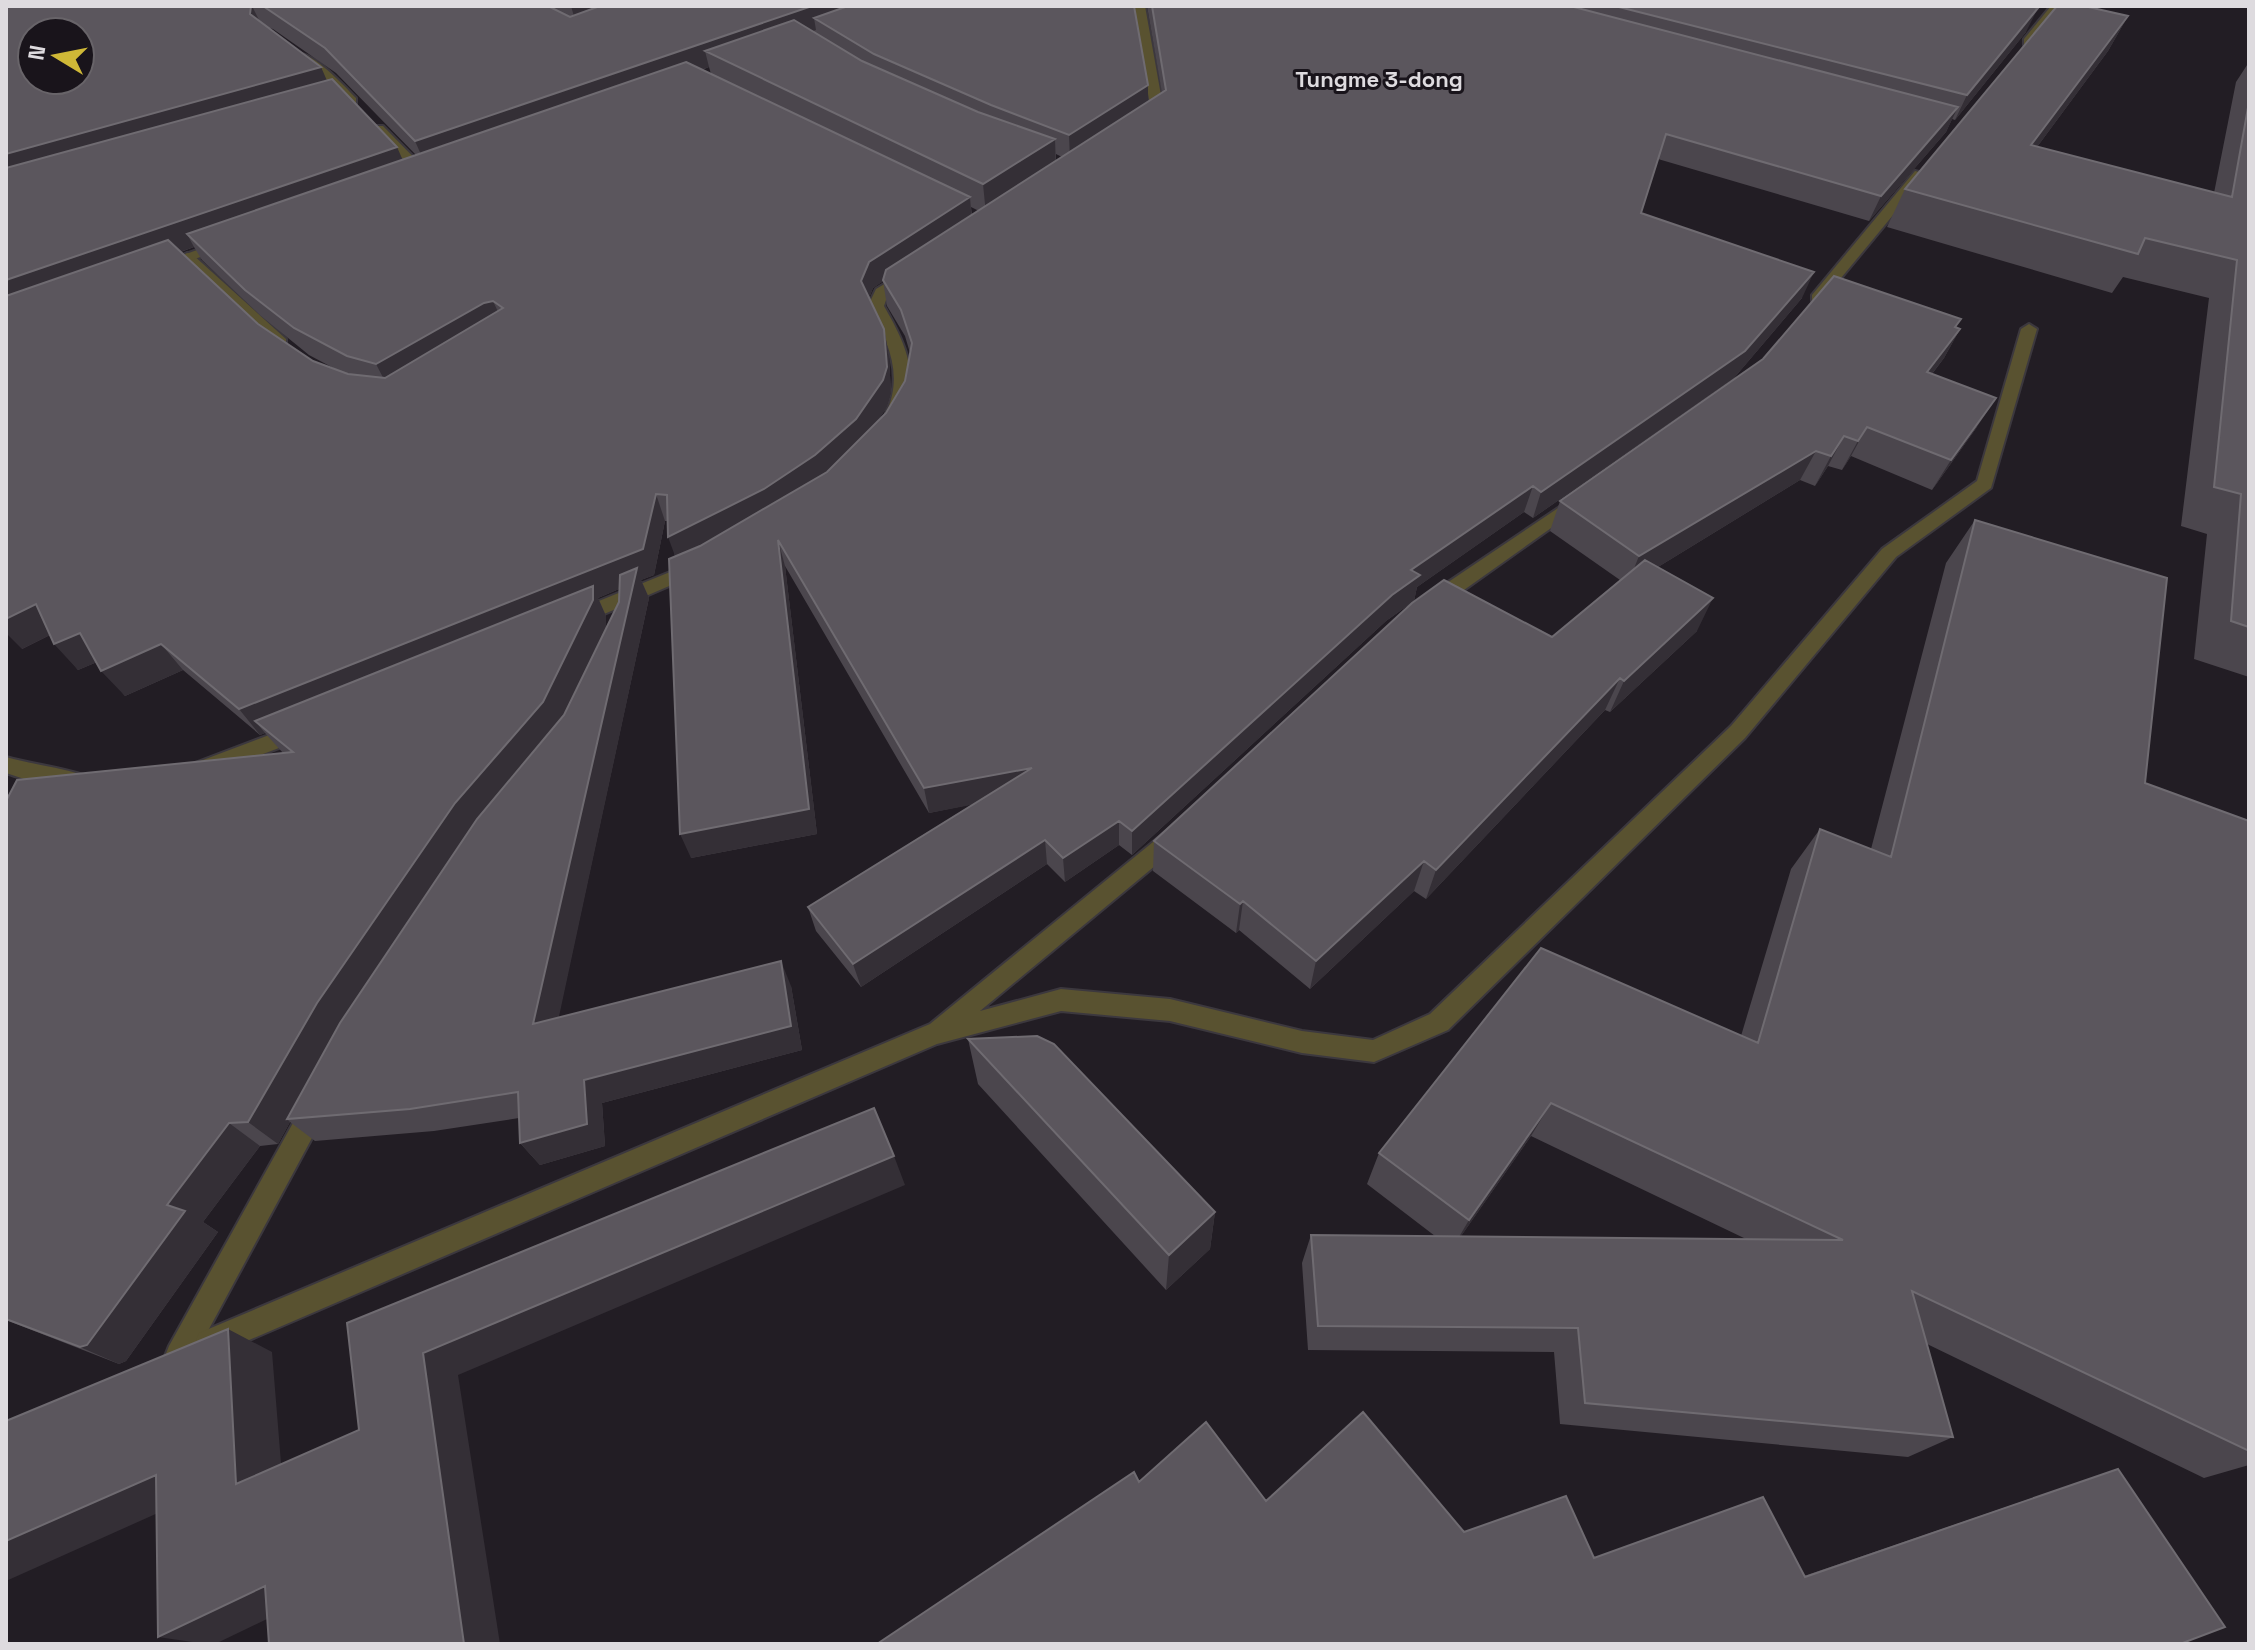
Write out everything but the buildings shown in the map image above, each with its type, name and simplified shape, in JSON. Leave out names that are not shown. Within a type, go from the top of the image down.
[{"type":"street","points":[[1134,128],[1158,112],[1139,6]]},
{"type":"street","points":[[2019,53],[2057,6]]},
{"type":"street","points":[[292,51],[330,78],[357,107]]},
{"type":"street","points":[[331,100],[346,95]]},
{"type":"street","points":[[368,118],[416,176],[436,169]]},
{"type":"street","points":[[1803,314],[1929,164]]},
{"type":"street","points":[[141,273],[244,237]]},
{"type":"street","points":[[187,257],[298,356]]},
{"type":"street","points":[[886,428],[899,406],[905,369],[894,337],[876,306],[881,292],[921,266]]},
{"type":"street","points":[[150,1368],[934,1034],[1061,1000],[1170,1010],[1302,1042],[1374,1051],[1439,1022],[1738,732],[1889,553],[1985,484],[2029,329]]},
{"type":"street","points":[[1421,610],[1589,493]]},
{"type":"street","points":[[562,624],[714,558]]},
{"type":"street","points":[[619,600],[619,630]]},
{"type":"street","points":[[183,774],[317,725]]},
{"type":"street","points":[[6,765],[42,776],[97,784]]},
{"type":"street","points":[[934,1034],[1193,819]]},
{"type":"street","points":[[179,1356],[331,1079]]},
{"type":"district","name":"Tungme 3-dong","points":[[1379,79]]}]
